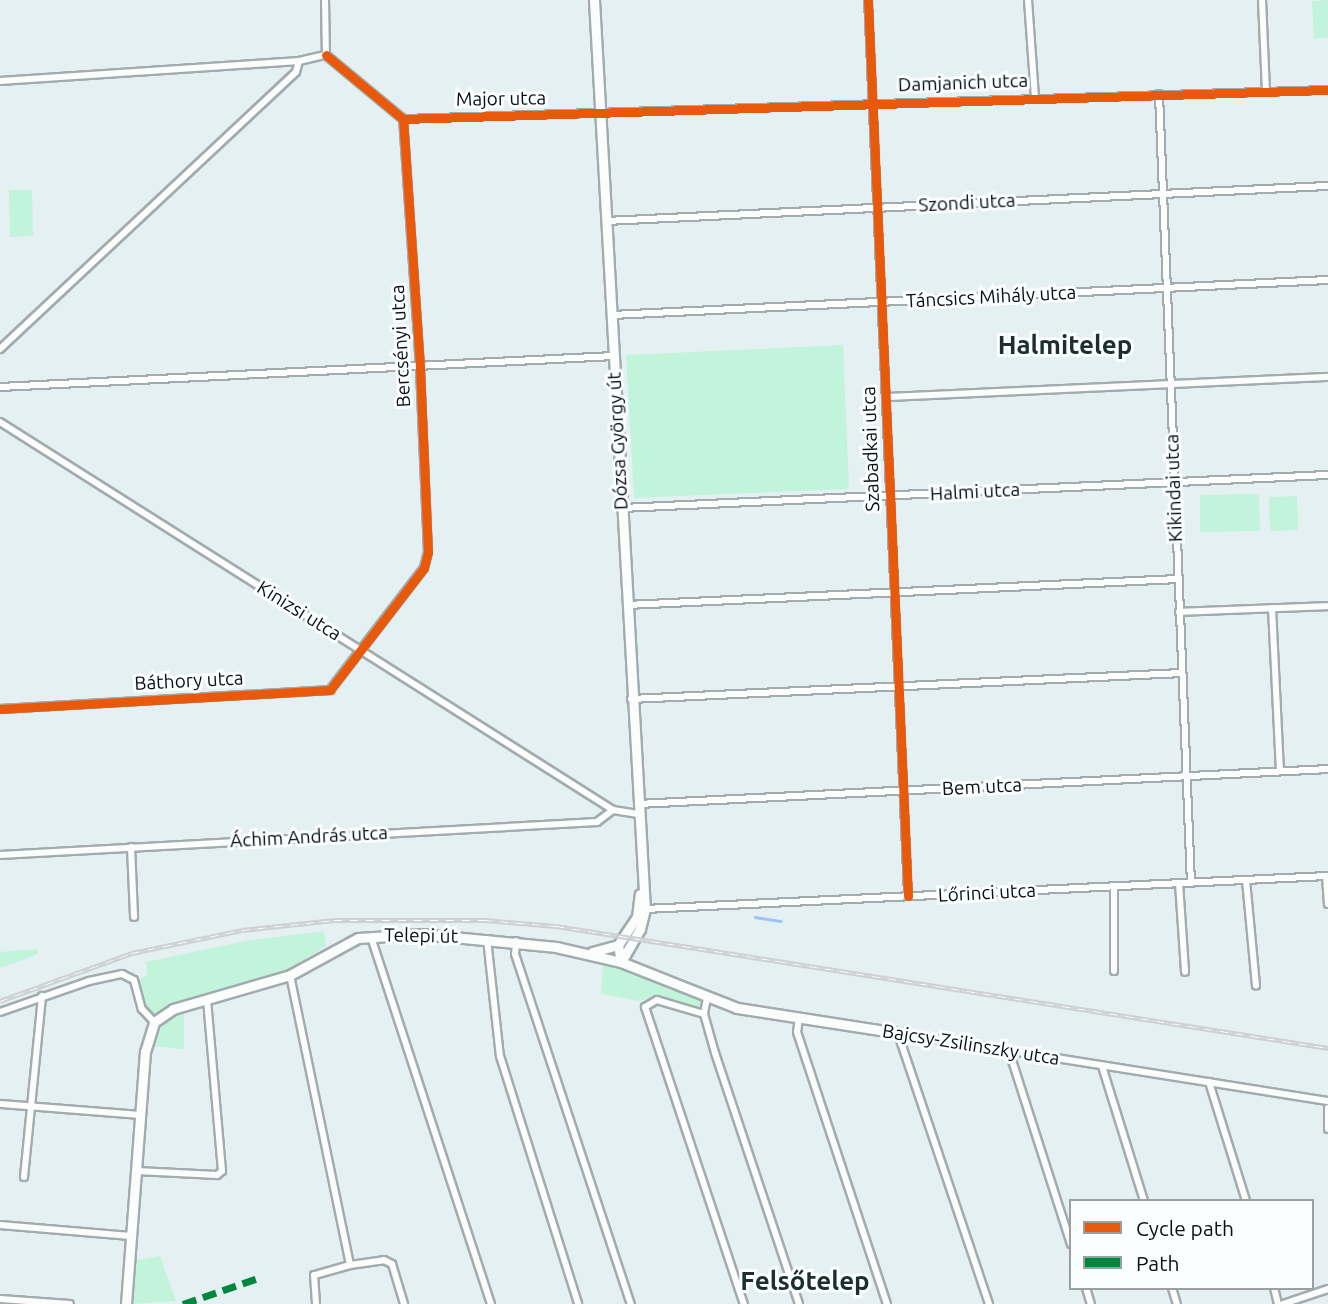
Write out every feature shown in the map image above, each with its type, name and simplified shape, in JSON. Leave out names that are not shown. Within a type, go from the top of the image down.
[{"type":"main road","name":"Dózsa György út","points":[[594,0],[637,814],[645,909],[640,929],[621,962]]},
{"type":"main road","name":"Dózsa György út","points":[[618,945],[637,917],[641,882]]},
{"type":"main road","name":"Telepi út","points":[[154,1022],[173,1009],[290,975],[336,948],[371,936],[516,941],[587,953],[621,962]]},
{"type":"main road","points":[[587,953],[618,945],[621,962]]},
{"type":"main road","name":"Bajcsy-Zsilinszky utca","points":[[621,962],[707,998],[799,1018],[898,1033]]},
{"type":"main road","points":[[126,1304],[145,1052],[154,1022]]},
{"type":"street","points":[[325,0],[326,55],[403,119]]},
{"type":"street","name":"Szabadkai utca","points":[[869,0],[908,896]]},
{"type":"street","points":[[1028,0],[1035,98]]},
{"type":"street","points":[[1262,0],[1266,91]]},
{"type":"street","points":[[0,81],[299,61],[326,55]]},
{"type":"street","points":[[0,349],[296,72],[299,61]]},
{"type":"street","name":"Damjanich utca","points":[[600,115],[1328,90]]},
{"type":"street","name":"Kikindai utca","points":[[1159,94],[1191,883]]},
{"type":"street","name":"Major utca","points":[[403,119],[600,115]]},
{"type":"street","name":"Bercsényi utca","points":[[363,652],[427,561],[420,367],[403,119]]},
{"type":"street","name":"Szondi utca","points":[[606,221],[1328,186]]},
{"type":"street","name":"Táncsics Mihály utca","points":[[612,315],[1328,280]]},
{"type":"street","points":[[0,387],[614,356]]},
{"type":"street","points":[[886,397],[1328,376]]},
{"type":"street","name":"Kinizsi utca","points":[[0,422],[613,810],[637,814]]},
{"type":"street","name":"Halmi utca","points":[[622,508],[1328,475]]},
{"type":"street","points":[[626,605],[1178,579]]},
{"type":"street","points":[[1179,612],[1328,606]]},
{"type":"street","points":[[1272,608],[1280,771]]},
{"type":"street","name":"Báthory utca","points":[[0,709],[324,691],[340,683],[363,652]]},
{"type":"street","points":[[631,699],[1182,673]]},
{"type":"street","name":"Bem utca","points":[[637,804],[1328,769]]},
{"type":"street","name":"Áchim András utca","points":[[0,855],[597,822],[613,810]]},
{"type":"street","points":[[131,847],[134,917]]},
{"type":"street","points":[[1327,876],[1328,904]]},
{"type":"street","name":"Lőrinci utca","points":[[645,909],[1327,876]]},
{"type":"street","points":[[1246,880],[1256,986]]},
{"type":"street","points":[[1179,883],[1185,972]]},
{"type":"street","points":[[1114,887],[1114,971]]},
{"type":"street","points":[[371,936],[491,1304]]},
{"type":"street","points":[[486,939],[500,1056],[578,1304]]},
{"type":"street","points":[[516,941],[515,954],[631,1304]]},
{"type":"street","points":[[0,1012],[42,996],[127,974],[140,991],[142,1009],[154,1022]]},
{"type":"street","points":[[290,975],[350,1265]]},
{"type":"street","points":[[24,1177],[42,996]]},
{"type":"street","points":[[707,998],[704,1014],[799,1304]]},
{"type":"street","points":[[136,1171],[217,1175],[222,1171],[207,1000]]},
{"type":"street","points":[[704,1014],[657,1000],[645,1007],[744,1304]]},
{"type":"street","points":[[799,1018],[797,1032],[887,1304]]},
{"type":"street","points":[[898,1033],[989,1304]]},
{"type":"street","name":"Bajcsy-Zsilinszky utca","points":[[898,1033],[1328,1101]]},
{"type":"street","points":[[1009,1051],[1069,1238]]},
{"type":"street","points":[[1102,1066],[1143,1199]]},
{"type":"street","points":[[1209,1082],[1245,1199]]},
{"type":"street","points":[[0,1104],[141,1115]]},
{"type":"street","points":[[1328,1108],[1328,1129]]},
{"type":"street","points":[[0,1225],[131,1236]]},
{"type":"street","points":[[316,1304],[314,1275],[350,1265],[384,1260],[392,1264],[404,1304]]},
{"type":"street","points":[[1280,1304],[1328,1289]]},
{"type":"street","points":[[0,1299],[70,1304]]},
{"type":"green space","points":[[1328,0],[1328,38],[1314,39],[1312,1]]},
{"type":"green space","points":[[9,190],[32,190],[33,236],[10,237]]},
{"type":"green space","points":[[843,345],[849,489],[634,498],[626,355]]},
{"type":"green space","points":[[1259,494],[1260,531],[1200,532],[1200,495]]},
{"type":"green space","points":[[1297,496],[1298,530],[1270,531],[1269,497]]},
{"type":"green space","points":[[324,931],[326,946],[283,972],[154,1013],[147,1019],[142,1015],[137,981],[147,975],[146,962],[245,941]]},
{"type":"green space","points":[[37,949],[38,954],[0,968],[0,952]]},
{"type":"green space","points":[[603,961],[699,998],[702,1003],[697,1009],[657,996],[640,1001],[601,994]]},
{"type":"green space","points":[[184,1013],[184,1049],[151,1046],[167,1018]]},
{"type":"green space","points":[[160,1256],[176,1301],[134,1304],[134,1261]]},
{"type":"waterway","points":[[755,917],[781,921]]},
{"type":"railway","points":[[0,1001],[132,953],[242,930],[334,920],[484,920],[556,926],[1328,1048]]},
{"type":"marked path","points":[[183,1304],[261,1277]]},
{"type":"cycle path","points":[[868,0],[908,896]]},
{"type":"cycle path","points":[[0,709],[330,690],[424,568],[428,552],[420,367],[403,119],[326,55]]},
{"type":"cycle path","points":[[403,119],[1328,90]]},
{"type":"district","name":"Halmitelep","points":[[1065,345]]},
{"type":"district","name":"Felsőtelep","points":[[805,1281]]}]
